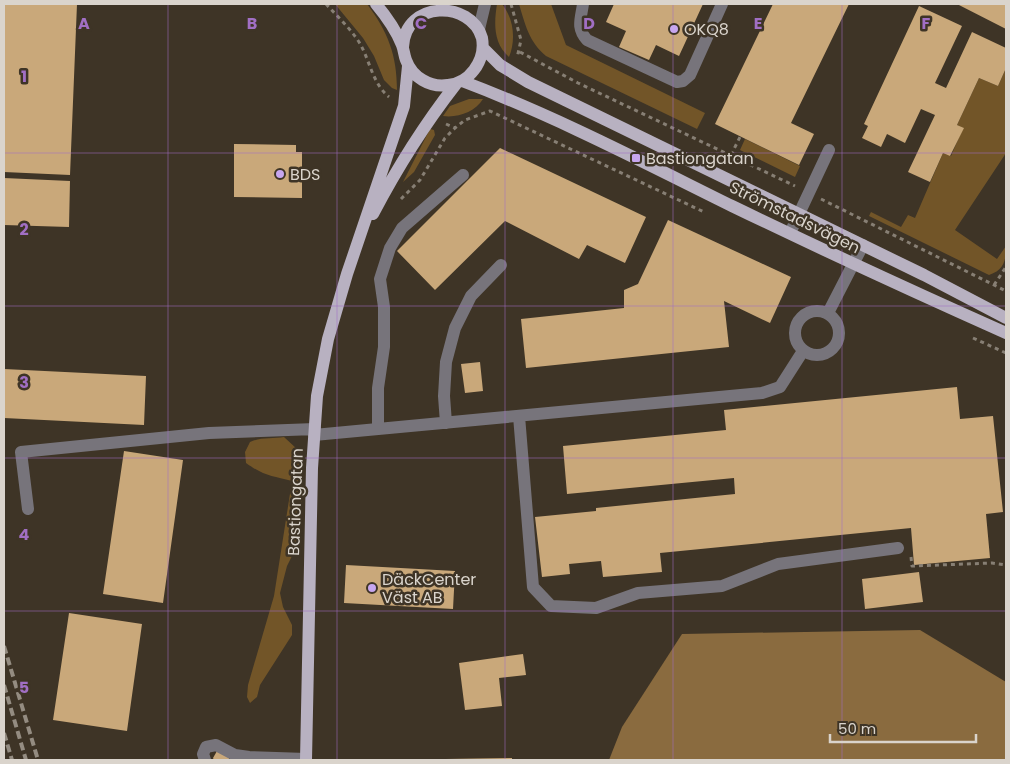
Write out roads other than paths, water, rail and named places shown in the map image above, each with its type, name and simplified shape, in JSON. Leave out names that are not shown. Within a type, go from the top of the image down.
[{"type":"main road","points":[[376,4],[387,17],[403,47],[408,66],[416,75],[432,84],[444,86],[459,82],[476,68],[480,62],[483,48],[479,28],[475,22],[456,8],[439,5],[422,12],[412,21],[405,34],[403,47]]},
{"type":"main road","name":"Strömstadsvägen","points":[[483,48],[500,65],[528,82],[799,213],[1006,318]]},
{"type":"main road","name":"Bastiongatan","points":[[306,760],[314,432],[317,396],[328,339],[347,274],[404,106],[408,66]]},
{"type":"main road","name":"Strömstadsvägen","points":[[459,82],[496,94],[636,158],[915,293],[1006,333]]},
{"type":"main road","name":"Bastiongatan","points":[[355,250],[391,179],[430,117],[459,82]]},
{"type":"street","points":[[479,28],[485,4]]},
{"type":"street","points":[[582,4],[580,33],[587,40],[677,82],[683,82],[690,74],[722,4]]},
{"type":"street","points":[[790,233],[829,150]]},
{"type":"street","points":[[378,430],[378,388],[384,347],[384,307],[380,279],[390,248],[402,228],[463,175]]},
{"type":"street","points":[[828,314],[863,245]]},
{"type":"street","points":[[446,423],[444,396],[446,362],[455,328],[471,296],[501,265]]},
{"type":"street","points":[[814,310],[828,314],[838,325],[840,332],[836,346],[830,351],[816,356],[803,351],[795,338],[796,323],[807,313],[814,310]]},
{"type":"street","points":[[28,509],[21,452],[210,433],[378,430],[762,393],[780,387],[803,351]]},
{"type":"street","points":[[519,416],[533,587],[551,606],[596,608],[638,593],[722,586],[778,564],[898,548]]},
{"type":"street","points":[[205,760],[203,754],[206,747],[216,745],[237,758],[306,760]]},
{"type":"railway","points":[[4,646],[38,760]]},
{"type":"railway","points":[[4,685],[26,760]]},
{"type":"railway","points":[[4,733],[12,760]]},
{"type":"place","name":"OKQ8","points":[[674,29]]},
{"type":"place","name":"Bastiongatan","points":[[636,158]]},
{"type":"place","name":"BDS","points":[[280,174]]},
{"type":"place","name":"DäckCenter Väst AB","points":[[372,588]]}]
